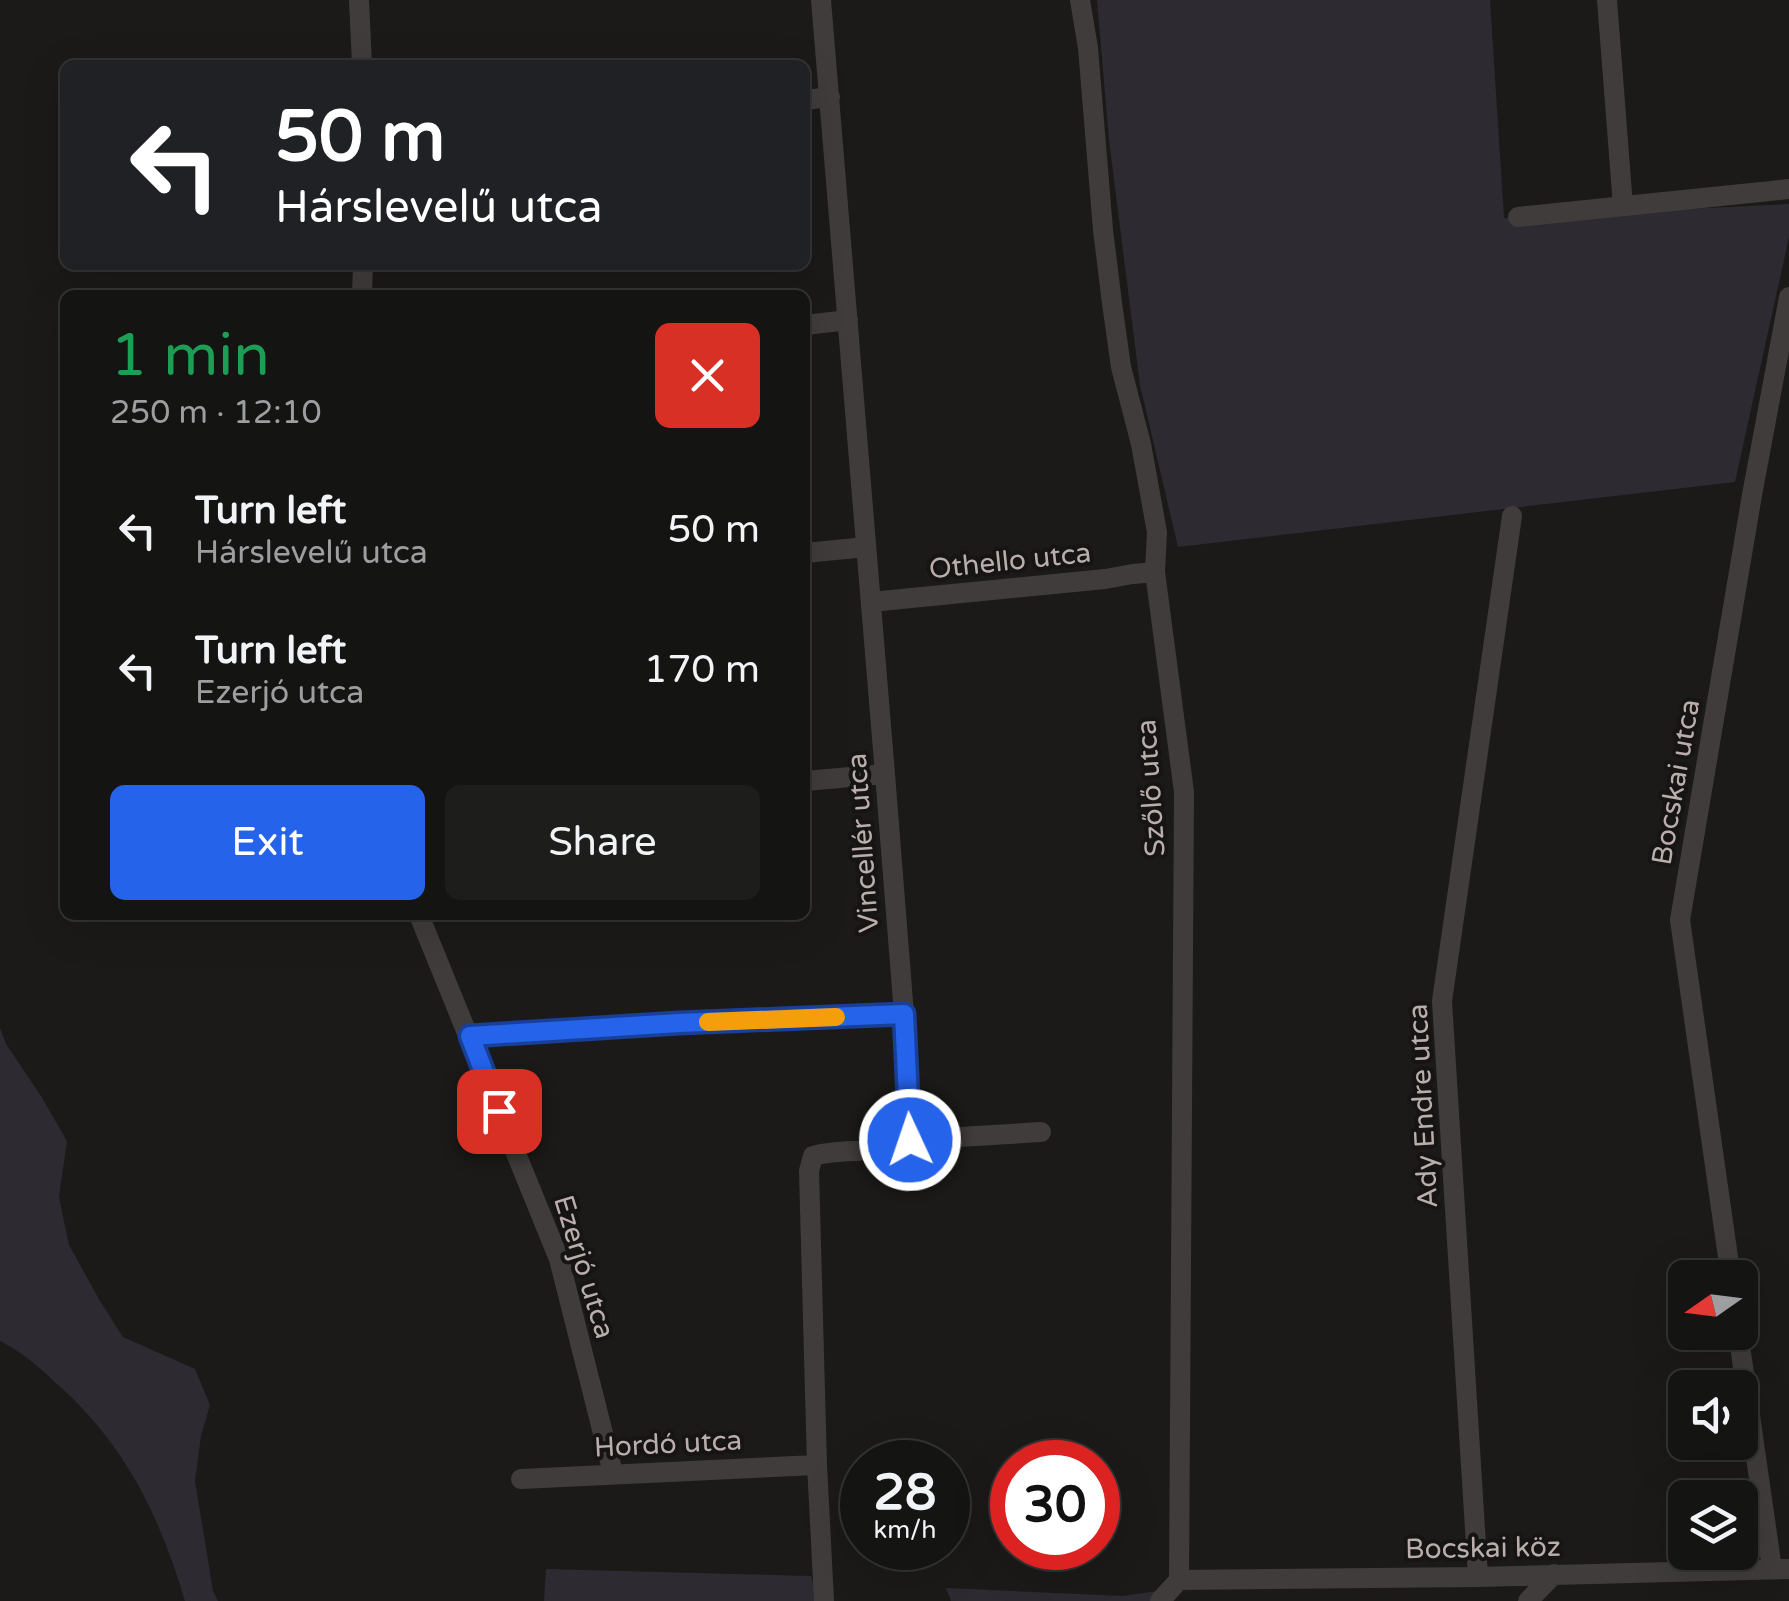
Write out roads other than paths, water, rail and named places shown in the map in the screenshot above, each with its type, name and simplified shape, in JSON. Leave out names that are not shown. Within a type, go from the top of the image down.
[{"type":"street","points":[[358,0],[362,60]]},
{"type":"street","name":"Vincellér utca","points":[[821,0],[904,1014],[910,1140]]},
{"type":"street","name":"Szőlő utca","points":[[1080,0],[1120,368],[1133,410],[1157,532],[1155,572],[1184,792],[1178,1580]]},
{"type":"street","points":[[1607,0],[1624,206]]},
{"type":"street","points":[[810,99],[830,97]]},
{"type":"street","points":[[1518,217],[1789,190]]},
{"type":"street","name":"Bocskai utca","points":[[1727,1260],[1680,920],[1789,297]]},
{"type":"street","points":[[810,324],[848,320]]},
{"type":"street","name":"Ady Endre utca","points":[[1478,1577],[1442,1001],[1512,516]]},
{"type":"street","points":[[810,553],[866,547]]},
{"type":"street","name":"Othello utca","points":[[871,602],[1155,572]]},
{"type":"street","points":[[810,781],[885,774]]},
{"type":"street","name":"Ezerjó utca","points":[[421,920],[558,1259],[613,1473]]},
{"type":"street","points":[[470,1036],[904,1014]]},
{"type":"street","points":[[824,1600],[809,1171],[814,1156],[898,1147],[910,1140],[1041,1132]]},
{"type":"street","points":[[1741,1350],[1780,1569]]},
{"type":"street","name":"Hordó utca","points":[[521,1479],[817,1465]]},
{"type":"street","name":"Bocskai köz","points":[[1178,1580],[1780,1569]]},
{"type":"street","points":[[1528,1601],[1554,1574]]},
{"type":"street","points":[[1160,1601],[1178,1580]]}]
